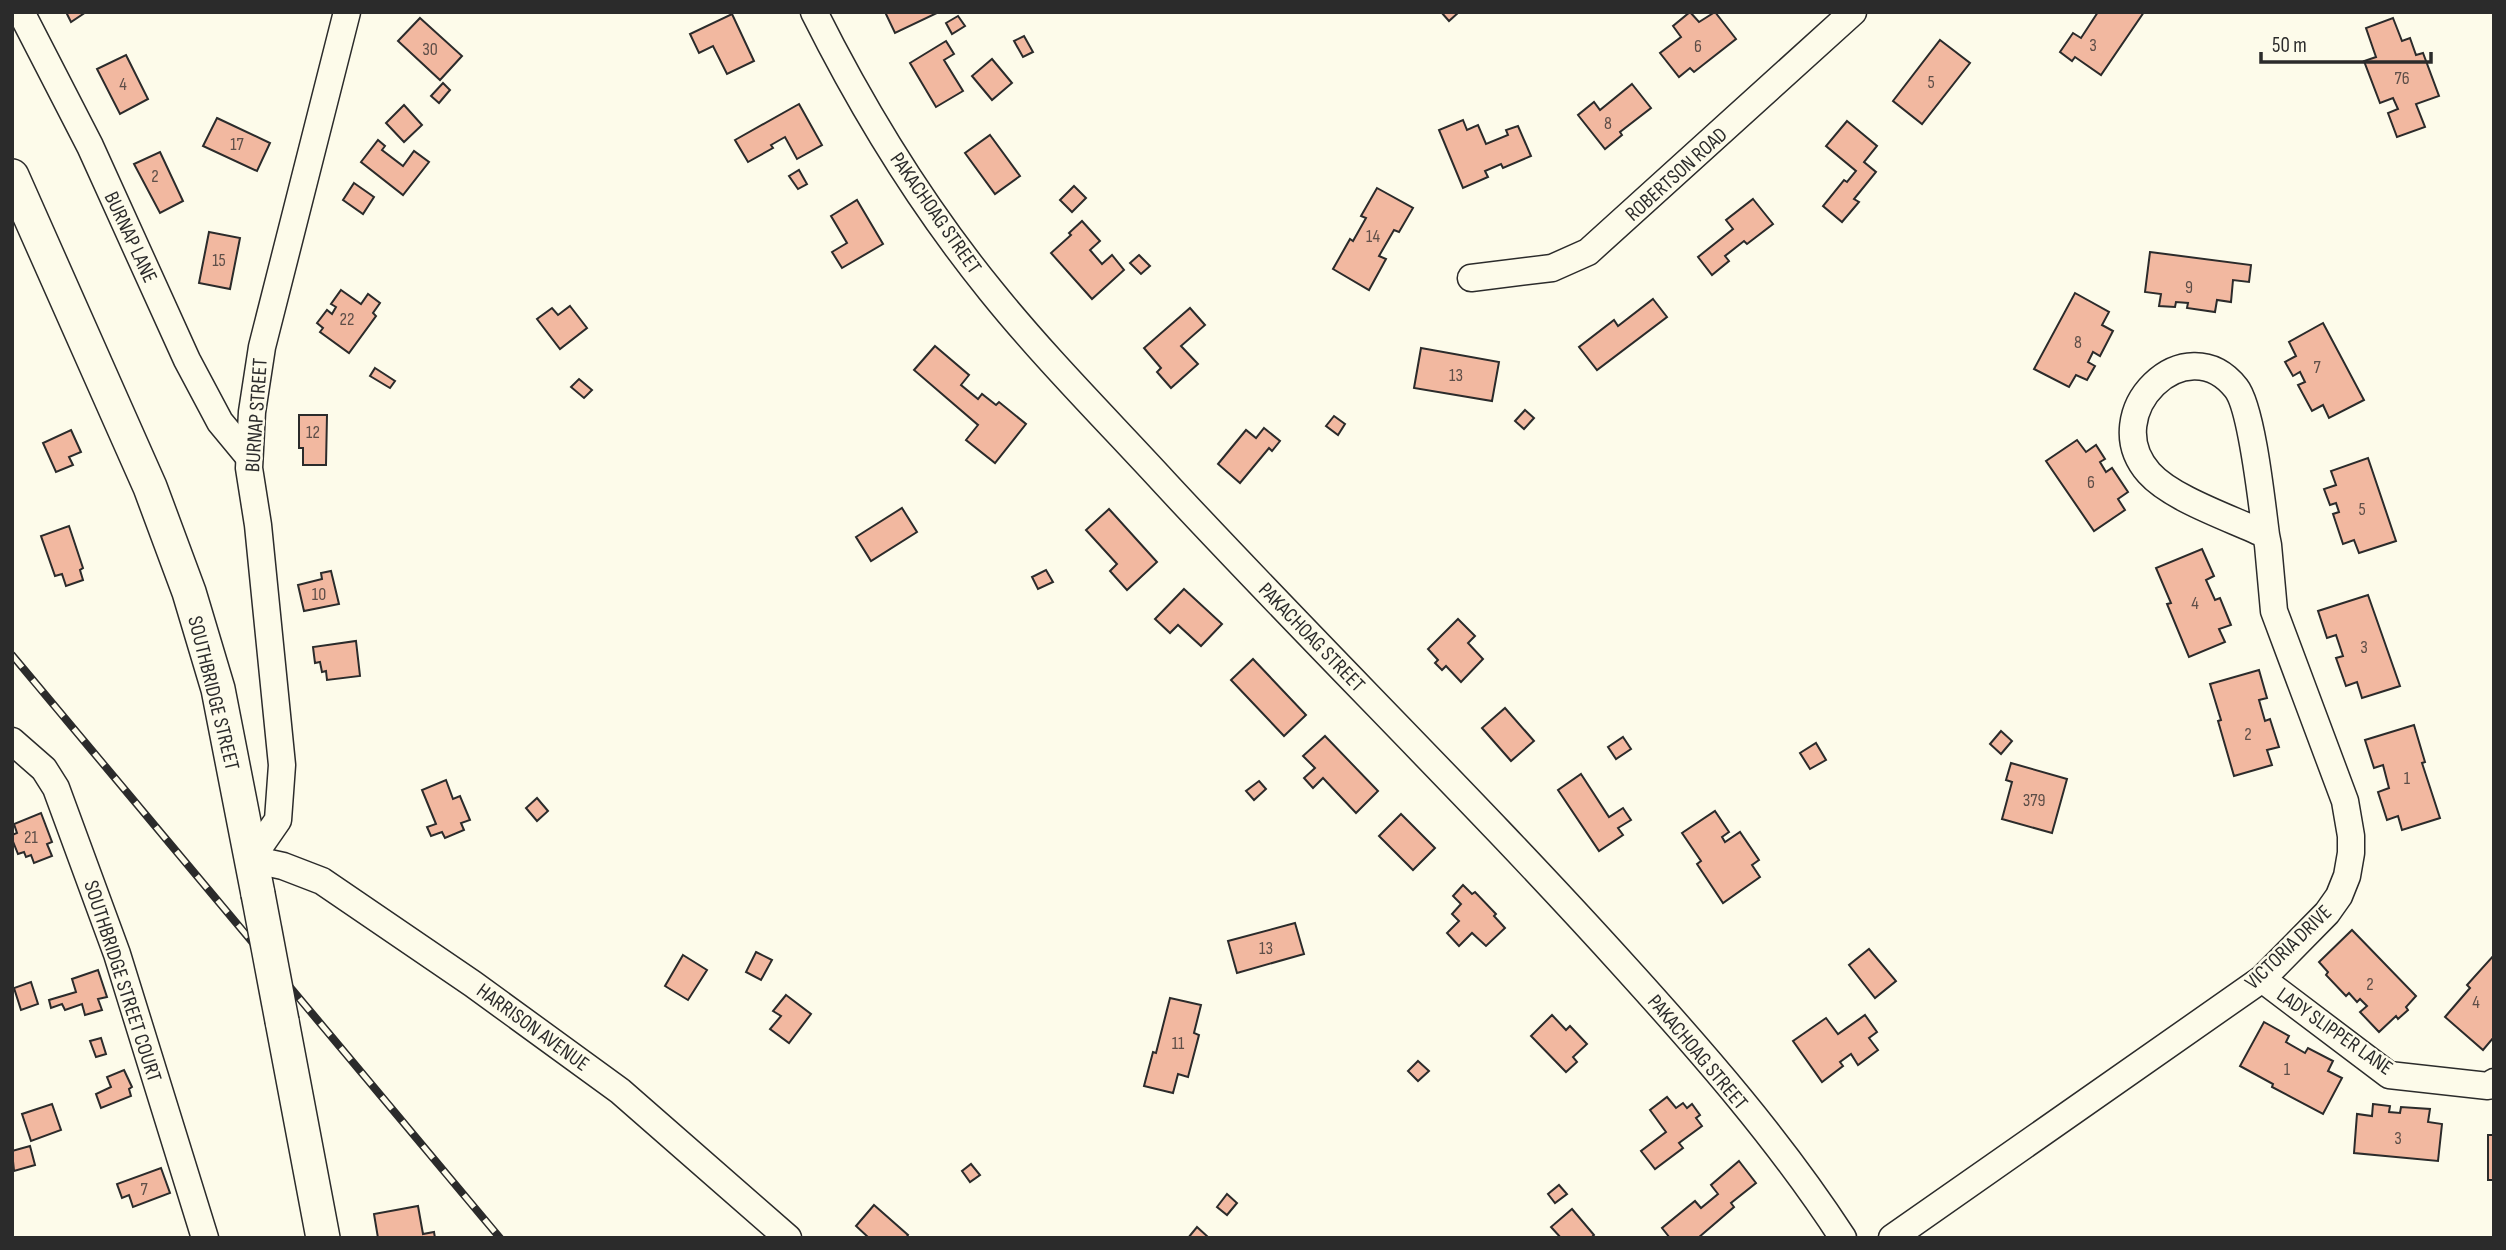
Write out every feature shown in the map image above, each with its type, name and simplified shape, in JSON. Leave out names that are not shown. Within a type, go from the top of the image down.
[{"type":"main road","name":"SOUTHBRIDGE STREET","points":[[12,176],[149,486],[189,592],[218,690],[323,1238]]},
{"type":"street","name":"BURNAP LANE","points":[[21,12],[90,146],[187,360],[220,422],[249,457]]},
{"type":"street","name":"BURNAP STREET","points":[[251,859],[278,820],[282,765],[249,457],[252,412],[262,347],[346,12]]},
{"type":"street","name":"PAKACHOAG STREET","points":[[814,12],[852,84],[893,152],[996,298],[1215,537],[1618,958],[1752,1115],[1791,1164],[1843,1238]]},
{"type":"street","name":"ROBERTSON ROAD","points":[[1471,278],[1552,268],[1588,253],[1853,12]]},
{"type":"street","name":"VICTORIA DRIVE","points":[[1892,1238],[2262,979],[2327,913],[2343,887],[2351,853],[2345,801],[2274,611],[2266,535],[2248,421],[2238,390],[2227,379],[2199,367],[2172,371],[2161,377],[2149,387],[2134,415],[2136,449],[2143,464],[2168,489],[2266,535]]},
{"type":"street","name":"SOUTHBRIDGE STREET COURT","points":[[12,741],[30,754],[57,788],[117,954],[205,1238]]},
{"type":"street","name":"HARRISON AVENUE","points":[[251,859],[283,866],[322,881],[461,976],[620,1091],[788,1238]]},
{"type":"street","name":"LADY SLIPPER LANE","points":[[2262,979],[2389,1075],[2488,1086],[2494,1082]]},
{"type":"building","points":[[66,12],[86,12],[71,22]]},
{"type":"building","points":[[885,12],[936,12],[937,13],[895,33]]},
{"type":"building","points":[[1441,12],[1459,12],[1449,21]]},
{"type":"building","points":[[1690,12],[1699,22],[1715,12],[1736,39],[1694,72],[1690,68],[1679,77],[1660,53],[1681,37],[1673,26]]},
{"type":"building","points":[[2098,12],[2144,12],[2101,75],[2075,57],[2072,61],[2060,52],[2073,33],[2081,38]]},
{"type":"building","points":[[732,14],[754,61],[727,74],[713,46],[699,53],[690,34]]},
{"type":"building","points":[[958,16],[965,26],[952,34],[946,23]]},
{"type":"building","points":[[420,18],[462,56],[440,80],[398,41]]},
{"type":"building","points":[[2393,18],[2402,41],[2410,38],[2416,55],[2423,53],[2439,96],[2416,104],[2425,127],[2397,137],[2388,113],[2398,109],[2393,98],[2380,103],[2364,61],[2376,57],[2366,28]]},
{"type":"building","points":[[1024,36],[1033,52],[1023,57],[1014,41]]},
{"type":"building","points":[[1940,40],[1970,63],[1922,124],[1893,101]]},
{"type":"building","points":[[946,41],[954,54],[944,60],[963,91],[936,107],[910,63]]},
{"type":"building","points":[[126,55],[148,99],[120,114],[97,69]]},
{"type":"building","points":[[992,59],[1012,83],[992,100],[972,76]]},
{"type":"building","points":[[443,83],[450,90],[439,103],[431,96]]},
{"type":"building","points":[[1632,84],[1651,108],[1620,132],[1622,135],[1605,149],[1578,115],[1594,102],[1600,110]]},
{"type":"building","points":[[799,104],[822,145],[797,159],[785,137],[771,145],[773,148],[748,162],[735,140]]},
{"type":"building","points":[[404,105],[422,125],[404,142],[386,123]]},
{"type":"building","points":[[217,118],[270,143],[257,171],[203,146]]},
{"type":"building","points":[[1463,120],[1467,130],[1478,125],[1486,144],[1508,135],[1506,130],[1518,126],[1531,156],[1503,168],[1501,164],[1485,171],[1488,177],[1463,188],[1439,130]]},
{"type":"building","points":[[1847,121],[1877,146],[1864,162],[1876,172],[1854,199],[1859,202],[1842,222],[1823,206],[1844,180],[1847,182],[1856,171],[1826,146]]},
{"type":"building","points":[[990,135],[1020,176],[995,194],[965,153]]},
{"type":"building","points":[[378,140],[385,146],[382,150],[403,166],[414,151],[429,162],[403,195],[361,162]]},
{"type":"building","points":[[160,152],[183,201],[160,213],[134,164]]},
{"type":"building","points":[[799,170],[807,184],[798,189],[789,176]]},
{"type":"building","points":[[354,183],[374,197],[363,214],[343,200]]},
{"type":"building","points":[[1074,186],[1086,198],[1072,212],[1060,200]]},
{"type":"building","points":[[1377,188],[1413,208],[1399,232],[1394,230],[1379,256],[1386,259],[1369,290],[1333,269],[1366,218],[1361,216]]},
{"type":"building","points":[[1753,199],[1773,224],[1747,244],[1744,241],[1725,256],[1729,261],[1712,275],[1698,257],[1733,229],[1726,220]]},
{"type":"building","points":[[857,200],[883,244],[842,268],[832,252],[847,243],[831,216]]},
{"type":"building","points":[[1082,221],[1100,241],[1090,250],[1102,264],[1112,255],[1124,270],[1092,299],[1051,253]]},
{"type":"building","points":[[209,232],[240,238],[230,289],[199,283]]},
{"type":"building","points":[[2150,252],[2251,265],[2249,282],[2233,280],[2231,302],[2217,300],[2215,312],[2187,308],[2188,303],[2176,302],[2175,307],[2159,306],[2161,294],[2145,292]]},
{"type":"building","points":[[1139,255],[1150,266],[1141,274],[1130,263]]},
{"type":"building","points":[[341,290],[361,304],[368,294],[380,303],[373,313],[376,316],[349,353],[320,332],[323,328],[317,323],[327,310],[332,314],[336,307],[331,304]]},
{"type":"building","points":[[2075,293],[2109,312],[2102,325],[2113,331],[2100,356],[2093,352],[2088,362],[2095,366],[2087,380],[2076,375],[2069,387],[2034,369]]},
{"type":"building","points":[[1653,299],[1667,317],[1597,370],[1579,347],[1614,320],[1618,326]]},
{"type":"building","points":[[570,306],[587,328],[560,349],[537,319],[552,308],[558,315]]},
{"type":"building","points":[[1190,308],[1205,325],[1181,346],[1198,364],[1171,388],[1157,372],[1161,368],[1144,348]]},
{"type":"building","points":[[2323,323],[2364,400],[2329,418],[2323,405],[2312,411],[2298,385],[2305,382],[2300,372],[2293,376],[2285,362],[2296,356],[2289,342]]},
{"type":"building","points":[[935,346],[969,375],[961,385],[978,399],[982,394],[996,405],[999,402],[1026,424],[995,463],[966,440],[978,425],[914,370]]},
{"type":"building","points":[[1421,348],[1499,362],[1492,401],[1414,388]]},
{"type":"building","points":[[375,368],[395,381],[390,388],[370,376]]},
{"type":"building","points":[[579,379],[592,390],[584,398],[571,387]]},
{"type":"building","points":[[1525,410],[1534,418],[1524,429],[1515,421]]},
{"type":"building","points":[[299,415],[327,415],[326,465],[303,465],[303,448],[299,448]]},
{"type":"building","points":[[1334,416],[1345,424],[1338,435],[1326,426]]},
{"type":"building","points":[[1264,428],[1280,441],[1272,451],[1269,448],[1240,483],[1218,464],[1246,430],[1256,438]]},
{"type":"building","points":[[71,430],[81,452],[69,457],[73,465],[56,472],[43,443]]},
{"type":"building","points":[[2077,440],[2086,452],[2096,445],[2105,459],[2100,462],[2106,472],[2112,468],[2128,492],[2118,499],[2125,510],[2094,531],[2046,461]]},
{"type":"building","points":[[2368,458],[2396,541],[2359,553],[2354,540],[2343,544],[2333,514],[2339,512],[2336,503],[2330,505],[2324,489],[2336,485],[2331,471]]},
{"type":"building","points":[[902,508],[917,532],[871,561],[856,537]]},
{"type":"building","points":[[1109,509],[1157,562],[1127,590],[1110,571],[1117,564],[1086,530]]},
{"type":"building","points":[[69,526],[83,568],[80,570],[83,580],[66,586],[62,574],[55,576],[41,536]]},
{"type":"building","points":[[2202,549],[2214,576],[2206,580],[2215,600],[2220,598],[2231,625],[2219,629],[2225,642],[2189,657],[2167,604],[2171,603],[2156,568]]},
{"type":"building","points":[[1046,570],[1053,582],[1038,589],[1032,577]]},
{"type":"building","points":[[331,571],[339,604],[304,611],[298,585],[322,579],[321,573]]},
{"type":"building","points":[[1184,589],[1222,624],[1201,646],[1178,625],[1170,633],[1155,619]]},
{"type":"building","points":[[2368,595],[2400,686],[2362,698],[2357,682],[2346,686],[2336,658],[2343,656],[2336,635],[2327,638],[2318,611]]},
{"type":"building","points":[[1458,619],[1475,636],[1468,643],[1483,659],[1461,682],[1446,666],[1442,670],[1435,663],[1438,660],[1428,649]]},
{"type":"building","points":[[356,641],[360,676],[327,680],[326,671],[322,672],[320,662],[315,663],[313,647]]},
{"type":"building","points":[[1253,659],[1306,715],[1284,736],[1231,680]]},
{"type":"building","points":[[2259,670],[2267,698],[2259,700],[2265,721],[2270,719],[2279,747],[2267,750],[2272,765],[2234,776],[2210,684]]},
{"type":"building","points":[[1505,708],[1534,741],[1511,761],[1482,728]]},
{"type":"building","points":[[2414,725],[2425,762],[2422,763],[2440,818],[2402,830],[2398,816],[2387,820],[2378,792],[2389,788],[2383,765],[2374,768],[2365,740]]},
{"type":"building","points":[[2001,731],[2012,741],[2001,754],[1990,744]]},
{"type":"building","points":[[1325,736],[1378,791],[1356,813],[1323,778],[1313,788],[1304,778],[1315,768],[1303,756]]},
{"type":"building","points":[[1623,737],[1631,749],[1616,759],[1608,747]]},
{"type":"building","points":[[1816,743],[1826,760],[1810,769],[1800,753]]},
{"type":"building","points":[[2011,763],[2067,779],[2052,833],[2002,819],[2012,782],[2006,780]]},
{"type":"building","points":[[1581,774],[1609,817],[1623,808],[1631,820],[1618,828],[1623,835],[1599,851],[1558,790]]},
{"type":"building","points":[[446,780],[453,799],[460,796],[470,820],[461,823],[464,830],[445,838],[442,832],[431,836],[427,827],[436,824],[422,790]]},
{"type":"building","points":[[1259,781],[1266,789],[1254,800],[1246,791]]},
{"type":"building","points":[[537,798],[548,811],[537,821],[526,808]]},
{"type":"building","points":[[1715,811],[1729,832],[1722,837],[1725,842],[1740,832],[1759,860],[1752,865],[1760,877],[1723,903],[1697,864],[1701,861],[1682,833]]},
{"type":"building","points":[[41,813],[52,842],[47,844],[52,856],[34,863],[31,855],[26,857],[24,852],[18,854],[12,835],[17,833],[14,824]]},
{"type":"building","points":[[1401,814],[1435,848],[1413,870],[1379,836]]},
{"type":"building","points":[[1463,885],[1472,894],[1475,892],[1505,928],[1486,946],[1472,933],[1459,946],[1447,933],[1459,921],[1452,914],[1461,904],[1453,896]]},
{"type":"building","points":[[1295,923],[1304,954],[1237,973],[1228,941]]},
{"type":"building","points":[[2352,930],[2416,996],[2406,1007],[2408,1010],[2398,1019],[2396,1016],[2379,1032],[2360,1012],[2367,1006],[2360,999],[2357,1002],[2349,993],[2346,996],[2326,975],[2328,972],[2319,962]]},
{"type":"building","points":[[1869,949],[1896,981],[1875,998],[1849,965]]},
{"type":"building","points":[[756,952],[772,960],[761,980],[746,972]]},
{"type":"building","points":[[683,955],[707,970],[688,1000],[665,986]]},
{"type":"building","points":[[2494,955],[2494,1037],[2483,1050],[2445,1017],[2470,988],[2467,985]]},
{"type":"building","points":[[98,970],[107,997],[98,999],[102,1010],[85,1015],[82,1004],[65,1010],[62,1004],[51,1008],[49,1000],[76,992],[72,979]]},
{"type":"building","points":[[31,982],[38,1004],[21,1010],[14,988]]},
{"type":"building","points":[[786,995],[811,1014],[789,1043],[770,1029],[781,1016],[773,1011]]},
{"type":"building","points":[[1170,998],[1201,1005],[1194,1033],[1199,1035],[1188,1077],[1178,1074],[1173,1093],[1144,1086],[1153,1052],[1156,1053]]},
{"type":"building","points":[[1552,1015],[1566,1030],[1570,1026],[1587,1044],[1573,1057],[1577,1062],[1566,1072],[1531,1036]]},
{"type":"building","points":[[1865,1015],[1877,1032],[1869,1038],[1878,1050],[1858,1065],[1851,1054],[1840,1062],[1843,1066],[1822,1082],[1793,1041],[1826,1018],[1838,1034]]},
{"type":"building","points":[[2264,1022],[2289,1036],[2286,1042],[2305,1053],[2308,1048],[2333,1061],[2328,1071],[2342,1078],[2323,1114],[2272,1087],[2273,1084],[2240,1066]]},
{"type":"building","points":[[101,1038],[106,1054],[96,1057],[90,1041]]},
{"type":"building","points":[[1418,1061],[1429,1071],[1418,1081],[1408,1071]]},
{"type":"building","points":[[124,1070],[132,1087],[129,1089],[131,1096],[101,1108],[96,1094],[111,1087],[107,1077]]},
{"type":"building","points":[[1667,1097],[1676,1108],[1683,1103],[1687,1108],[1692,1104],[1700,1115],[1696,1118],[1702,1126],[1679,1143],[1683,1148],[1655,1169],[1641,1151],[1666,1132],[1650,1110]]},
{"type":"building","points":[[52,1104],[61,1130],[31,1141],[22,1114]]},
{"type":"building","points":[[2373,1104],[2390,1106],[2389,1112],[2400,1113],[2401,1107],[2430,1109],[2428,1122],[2442,1124],[2438,1161],[2354,1153],[2357,1114],[2372,1116]]},
{"type":"building","points":[[2488,1135],[2494,1135],[2494,1180],[2488,1180]]},
{"type":"building","points":[[30,1146],[35,1165],[14,1171],[12,1151]]},
{"type":"building","points":[[1739,1161],[1756,1183],[1731,1203],[1734,1207],[1698,1238],[1670,1238],[1662,1228],[1695,1201],[1701,1208],[1718,1194],[1711,1185]]},
{"type":"building","points":[[971,1164],[980,1175],[970,1182],[962,1171]]},
{"type":"building","points":[[161,1168],[170,1193],[133,1207],[129,1195],[122,1198],[117,1184]]},
{"type":"building","points":[[1559,1185],[1567,1194],[1555,1203],[1548,1194]]},
{"type":"building","points":[[1227,1194],[1237,1203],[1227,1215],[1217,1207]]},
{"type":"building","points":[[874,1205],[908,1235],[906,1238],[869,1238],[856,1226]]},
{"type":"building","points":[[418,1206],[423,1234],[434,1232],[435,1238],[378,1238],[374,1214]]},
{"type":"building","points":[[1572,1209],[1594,1235],[1591,1238],[1561,1238],[1551,1227]]},
{"type":"building","points":[[1197,1227],[1208,1237],[1207,1238],[1188,1238]]},
{"type":"railway","points":[[12,655],[500,1238]]}]
